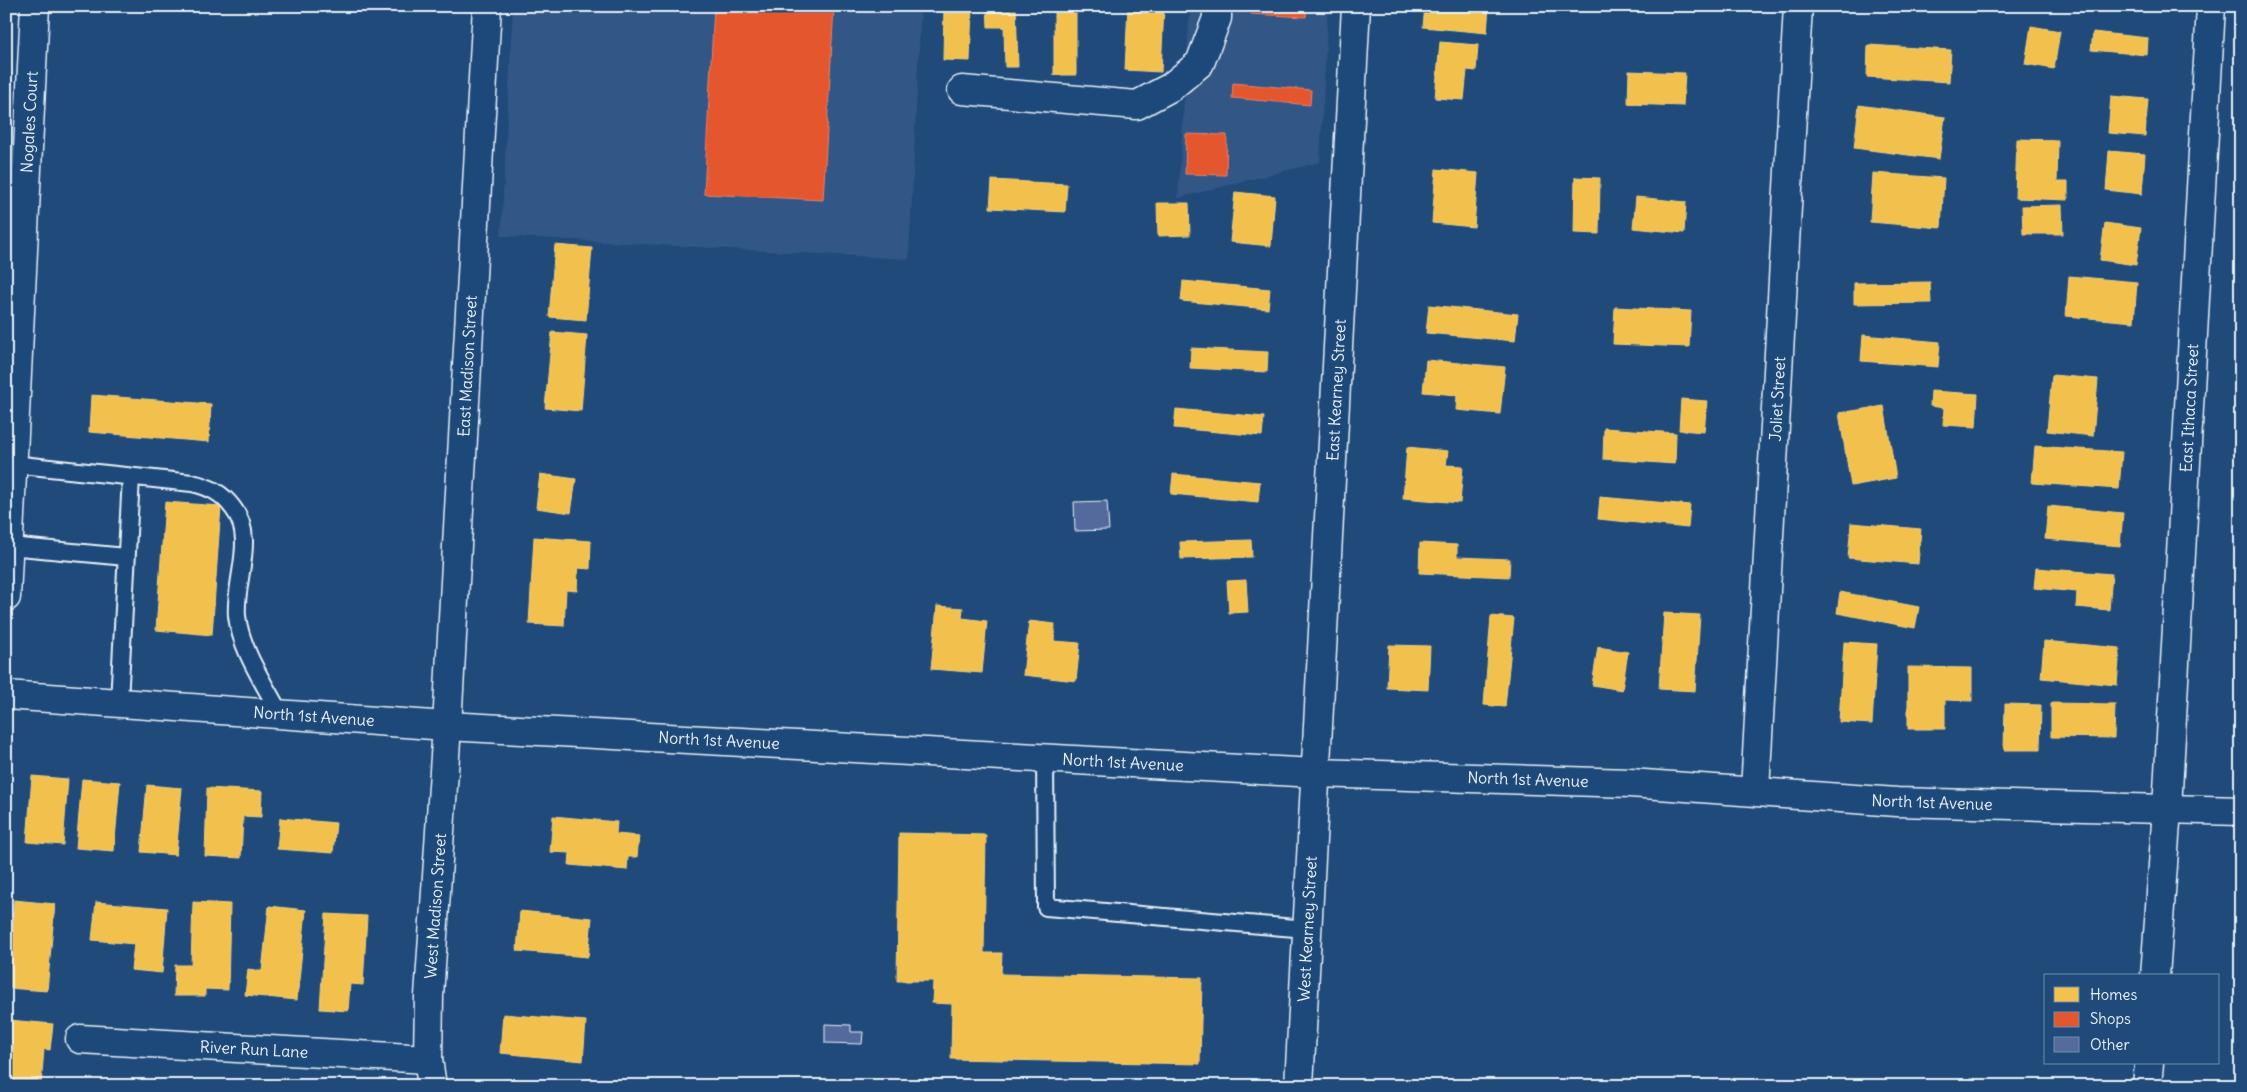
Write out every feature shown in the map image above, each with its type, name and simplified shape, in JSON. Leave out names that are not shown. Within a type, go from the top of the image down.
[{"type":"street","name":"Nogales Court","points":[[6,597],[35,6]]},
{"type":"street","name":"East Madison Street","points":[[447,726],[487,6]]},
{"type":"street","points":[[962,90],[1137,105],[1171,87],[1200,63],[1217,18],[1217,6]]},
{"type":"street","name":"East Kearney Street","points":[[1316,773],[1356,6]]},
{"type":"street","name":"Joliet Street","points":[[1755,791],[1798,6]]},
{"type":"street","name":"East Ithaca Street","points":[[2155,974],[2167,809],[2211,6]]},
{"type":"street","name":"North 1st Avenue","points":[[6,694],[447,726],[1316,773],[1630,783],[1897,802],[2241,811]]},
{"type":"street","name":"West Madison Street","points":[[432,1086],[428,1059],[429,996],[447,726]]},
{"type":"street","name":"West Kearney Street","points":[[1299,1086],[1316,773]]},
{"type":"street","name":"River Run Lane","points":[[80,1039],[428,1059]]},
{"type":"street","points":[[2147,1086],[2149,1064]]},
{"type":"lane","points":[[12,464],[208,487],[226,498],[240,516],[245,531],[238,586],[237,616],[242,640],[280,714]]},
{"type":"lane","points":[[119,702],[131,477]]},
{"type":"lane","points":[[9,546],[126,557]]},
{"type":"lane","points":[[1046,758],[1046,907],[1307,928]]},
{"type":"shaded area","points":[[513,6],[921,6],[909,259],[501,236]]},
{"type":"shaded area","points":[[1190,6],[1328,6],[1320,162],[1178,198]]},
{"type":"building: Homes","points":[[944,6],[972,6],[970,61],[943,60]]},
{"type":"building: Homes","points":[[987,6],[1016,6],[1018,67],[1005,67],[1004,27],[988,27]]},
{"type":"building: Homes","points":[[1054,6],[1076,6],[1076,75],[1054,75]]},
{"type":"building: Homes","points":[[1128,6],[1164,6],[1161,72],[1125,70]]},
{"type":"building: Homes","points":[[1425,6],[1489,6],[1487,33],[1423,27]]},
{"type":"building: Homes","points":[[2031,26],[2060,31],[2054,69],[2025,64]]},
{"type":"building: Homes","points":[[2093,32],[2148,38],[2147,55],[2091,50]]},
{"type":"building: Homes","points":[[1440,42],[1478,45],[1476,71],[1467,70],[1464,100],[1435,98]]},
{"type":"building: Homes","points":[[1868,45],[1951,50],[1949,82],[1867,77]]},
{"type":"building: Homes","points":[[1629,71],[1685,73],[1683,106],[1628,104]]},
{"type":"building: Homes","points":[[2111,96],[2148,99],[2145,136],[2108,133]]},
{"type":"building: Homes","points":[[1859,105],[1945,117],[1939,159],[1854,148]]},
{"type":"building: Homes","points":[[2017,139],[2058,140],[2057,182],[2068,182],[2068,200],[2015,198]]},
{"type":"building: Homes","points":[[2109,151],[2145,154],[2142,194],[2106,190]]},
{"type":"building: Homes","points":[[1436,169],[1478,173],[1474,227],[1432,223]]},
{"type":"building: Homes","points":[[1873,173],[1944,178],[1941,228],[1870,222]]},
{"type":"building: Homes","points":[[1575,177],[1600,178],[1599,234],[1574,233]]},
{"type":"building: Homes","points":[[992,180],[1067,184],[1065,212],[990,208]]},
{"type":"building: Homes","points":[[1235,192],[1275,196],[1271,246],[1230,242]]},
{"type":"building: Homes","points":[[1636,197],[1686,202],[1684,233],[1633,228]]},
{"type":"building: Homes","points":[[1157,203],[1189,203],[1190,235],[1158,236]]},
{"type":"building: Homes","points":[[2062,205],[2063,234],[2023,234],[2022,206]]},
{"type":"building: Homes","points":[[2105,223],[2141,228],[2136,265],[2100,260]]},
{"type":"building: Homes","points":[[555,245],[592,248],[586,320],[549,317]]},
{"type":"building: Homes","points":[[2069,276],[2137,282],[2134,322],[2066,316]]},
{"type":"building: Homes","points":[[1183,281],[1270,289],[1268,309],[1181,301]]},
{"type":"building: Homes","points":[[1930,282],[1931,303],[1854,304],[1854,283]]},
{"type":"building: Homes","points":[[1429,305],[1518,314],[1515,341],[1426,333]]},
{"type":"building: Homes","points":[[1615,307],[1691,311],[1689,347],[1613,344]]},
{"type":"building: Homes","points":[[552,332],[587,335],[581,411],[545,408]]},
{"type":"building: Homes","points":[[1863,335],[1940,342],[1938,367],[1861,361]]},
{"type":"building: Homes","points":[[1191,348],[1268,352],[1267,372],[1190,368]]},
{"type":"building: Homes","points":[[1426,360],[1505,367],[1500,414],[1456,410],[1457,395],[1423,392]]},
{"type":"building: Homes","points":[[2052,375],[2098,379],[2093,436],[2047,431]]},
{"type":"building: Homes","points":[[1931,391],[1978,394],[1976,427],[1943,425],[1944,408],[1930,406]]},
{"type":"building: Homes","points":[[91,395],[211,404],[209,442],[89,432]]},
{"type":"building: Homes","points":[[1681,399],[1707,401],[1704,432],[1679,430]]},
{"type":"building: Homes","points":[[1884,406],[1896,478],[1851,486],[1839,413]]},
{"type":"building: Homes","points":[[1176,409],[1264,417],[1262,436],[1174,428]]},
{"type":"building: Homes","points":[[1604,428],[1676,433],[1675,464],[1603,459]]},
{"type":"building: Homes","points":[[2035,446],[2122,452],[2119,489],[2032,483]]},
{"type":"building: Homes","points":[[1407,447],[1448,451],[1446,465],[1463,466],[1460,503],[1403,498]]},
{"type":"building: Homes","points":[[540,474],[576,479],[571,513],[536,508]]},
{"type":"building: Homes","points":[[1173,474],[1260,482],[1258,502],[1171,494]]},
{"type":"building: Homes","points":[[1600,497],[1690,505],[1688,528],[1598,519]]},
{"type":"building: Homes","points":[[165,502],[221,506],[212,635],[156,630]]},
{"type":"building: Homes","points":[[2048,506],[2123,513],[2120,546],[2045,539]]},
{"type":"building: Homes","points":[[1851,523],[1921,529],[1918,564],[1848,558]]},
{"type":"building: Homes","points":[[534,537],[591,541],[590,569],[578,568],[577,591],[566,590],[564,626],[529,624]]},
{"type":"building: Homes","points":[[1251,540],[1252,557],[1181,559],[1180,542]]},
{"type":"building: Homes","points":[[1420,543],[1457,545],[1457,557],[1510,559],[1509,577],[1419,573]]},
{"type":"building: Homes","points":[[2036,568],[2112,574],[2109,610],[2076,607],[2077,592],[2034,588]]},
{"type":"building: Homes","points":[[1246,580],[1248,612],[1229,613],[1227,581]]},
{"type":"building: Homes","points":[[1840,592],[1919,607],[1915,628],[1837,613]]},
{"type":"building: Homes","points":[[937,606],[963,608],[962,618],[987,621],[982,673],[931,669]]},
{"type":"building: Homes","points":[[1664,613],[1700,615],[1695,691],[1659,689]]},
{"type":"building: Homes","points":[[1491,616],[1514,618],[1505,707],[1484,705]]},
{"type":"building: Homes","points":[[1029,621],[1055,624],[1054,641],[1080,643],[1076,681],[1023,675]]},
{"type":"building: Homes","points":[[2044,641],[2120,648],[2117,685],[2041,678]]},
{"type":"building: Homes","points":[[1844,642],[1877,644],[1872,724],[1839,722]]},
{"type":"building: Homes","points":[[1389,645],[1430,646],[1428,690],[1387,688]]},
{"type":"building: Homes","points":[[1598,647],[1628,652],[1622,690],[1592,685]]},
{"type":"building: Homes","points":[[1908,667],[1972,668],[1972,701],[1945,700],[1945,729],[1908,729]]},
{"type":"building: Homes","points":[[2051,703],[2115,704],[2114,738],[2051,737]]},
{"type":"building: Homes","points":[[2005,704],[2041,705],[2040,750],[2004,750]]},
{"type":"building: Homes","points":[[32,776],[68,779],[63,845],[27,842]]},
{"type":"building: Homes","points":[[82,779],[120,782],[114,851],[76,848]]},
{"type":"building: Homes","points":[[147,785],[182,788],[176,855],[141,852]]},
{"type":"building: Homes","points":[[207,788],[262,791],[261,817],[243,816],[241,858],[205,856]]},
{"type":"building: Homes","points":[[553,816],[617,822],[616,834],[639,836],[637,857],[628,857],[627,870],[569,865],[570,853],[550,852]]},
{"type":"building: Homes","points":[[280,818],[336,823],[333,853],[277,849]]},
{"type":"building: Homes","points":[[899,833],[986,835],[984,953],[1002,953],[1001,974],[1202,978],[1200,1064],[951,1059],[952,1004],[932,1003],[933,981],[897,981]]},
{"type":"building: Homes","points":[[14,900],[55,904],[47,991],[7,988]]},
{"type":"building: Homes","points":[[96,902],[167,908],[162,973],[131,970],[134,944],[92,940]]},
{"type":"building: Homes","points":[[193,902],[230,904],[228,990],[205,989],[205,996],[174,996],[175,965],[191,965]]},
{"type":"building: Homes","points":[[269,906],[306,910],[297,1000],[245,995],[248,969],[262,971]]},
{"type":"building: Homes","points":[[2235,907],[2241,907],[2241,932],[2237,932]]},
{"type":"building: Homes","points":[[520,911],[592,918],[588,957],[517,951]]},
{"type":"building: Homes","points":[[326,914],[367,916],[363,985],[350,984],[348,1011],[320,1009]]},
{"type":"building: Homes","points":[[503,1014],[586,1021],[583,1061],[500,1053]]},
{"type":"building: Homes","points":[[9,1020],[53,1024],[50,1050],[44,1049],[41,1086],[6,1086]]},
{"type":"building: Shops","points":[[714,6],[834,6],[823,200],[704,194]]},
{"type":"building: Shops","points":[[1252,6],[1307,6],[1306,17],[1251,14]]},
{"type":"building: Shops","points":[[1233,83],[1311,90],[1310,105],[1232,98]]},
{"type":"building: Shops","points":[[1186,134],[1227,135],[1226,175],[1185,174]]},
{"type":"building: Other","points":[[1107,501],[1109,530],[1075,531],[1074,502]]},
{"type":"building: Other","points":[[825,1024],[851,1025],[851,1032],[863,1032],[862,1044],[825,1043]]}]
